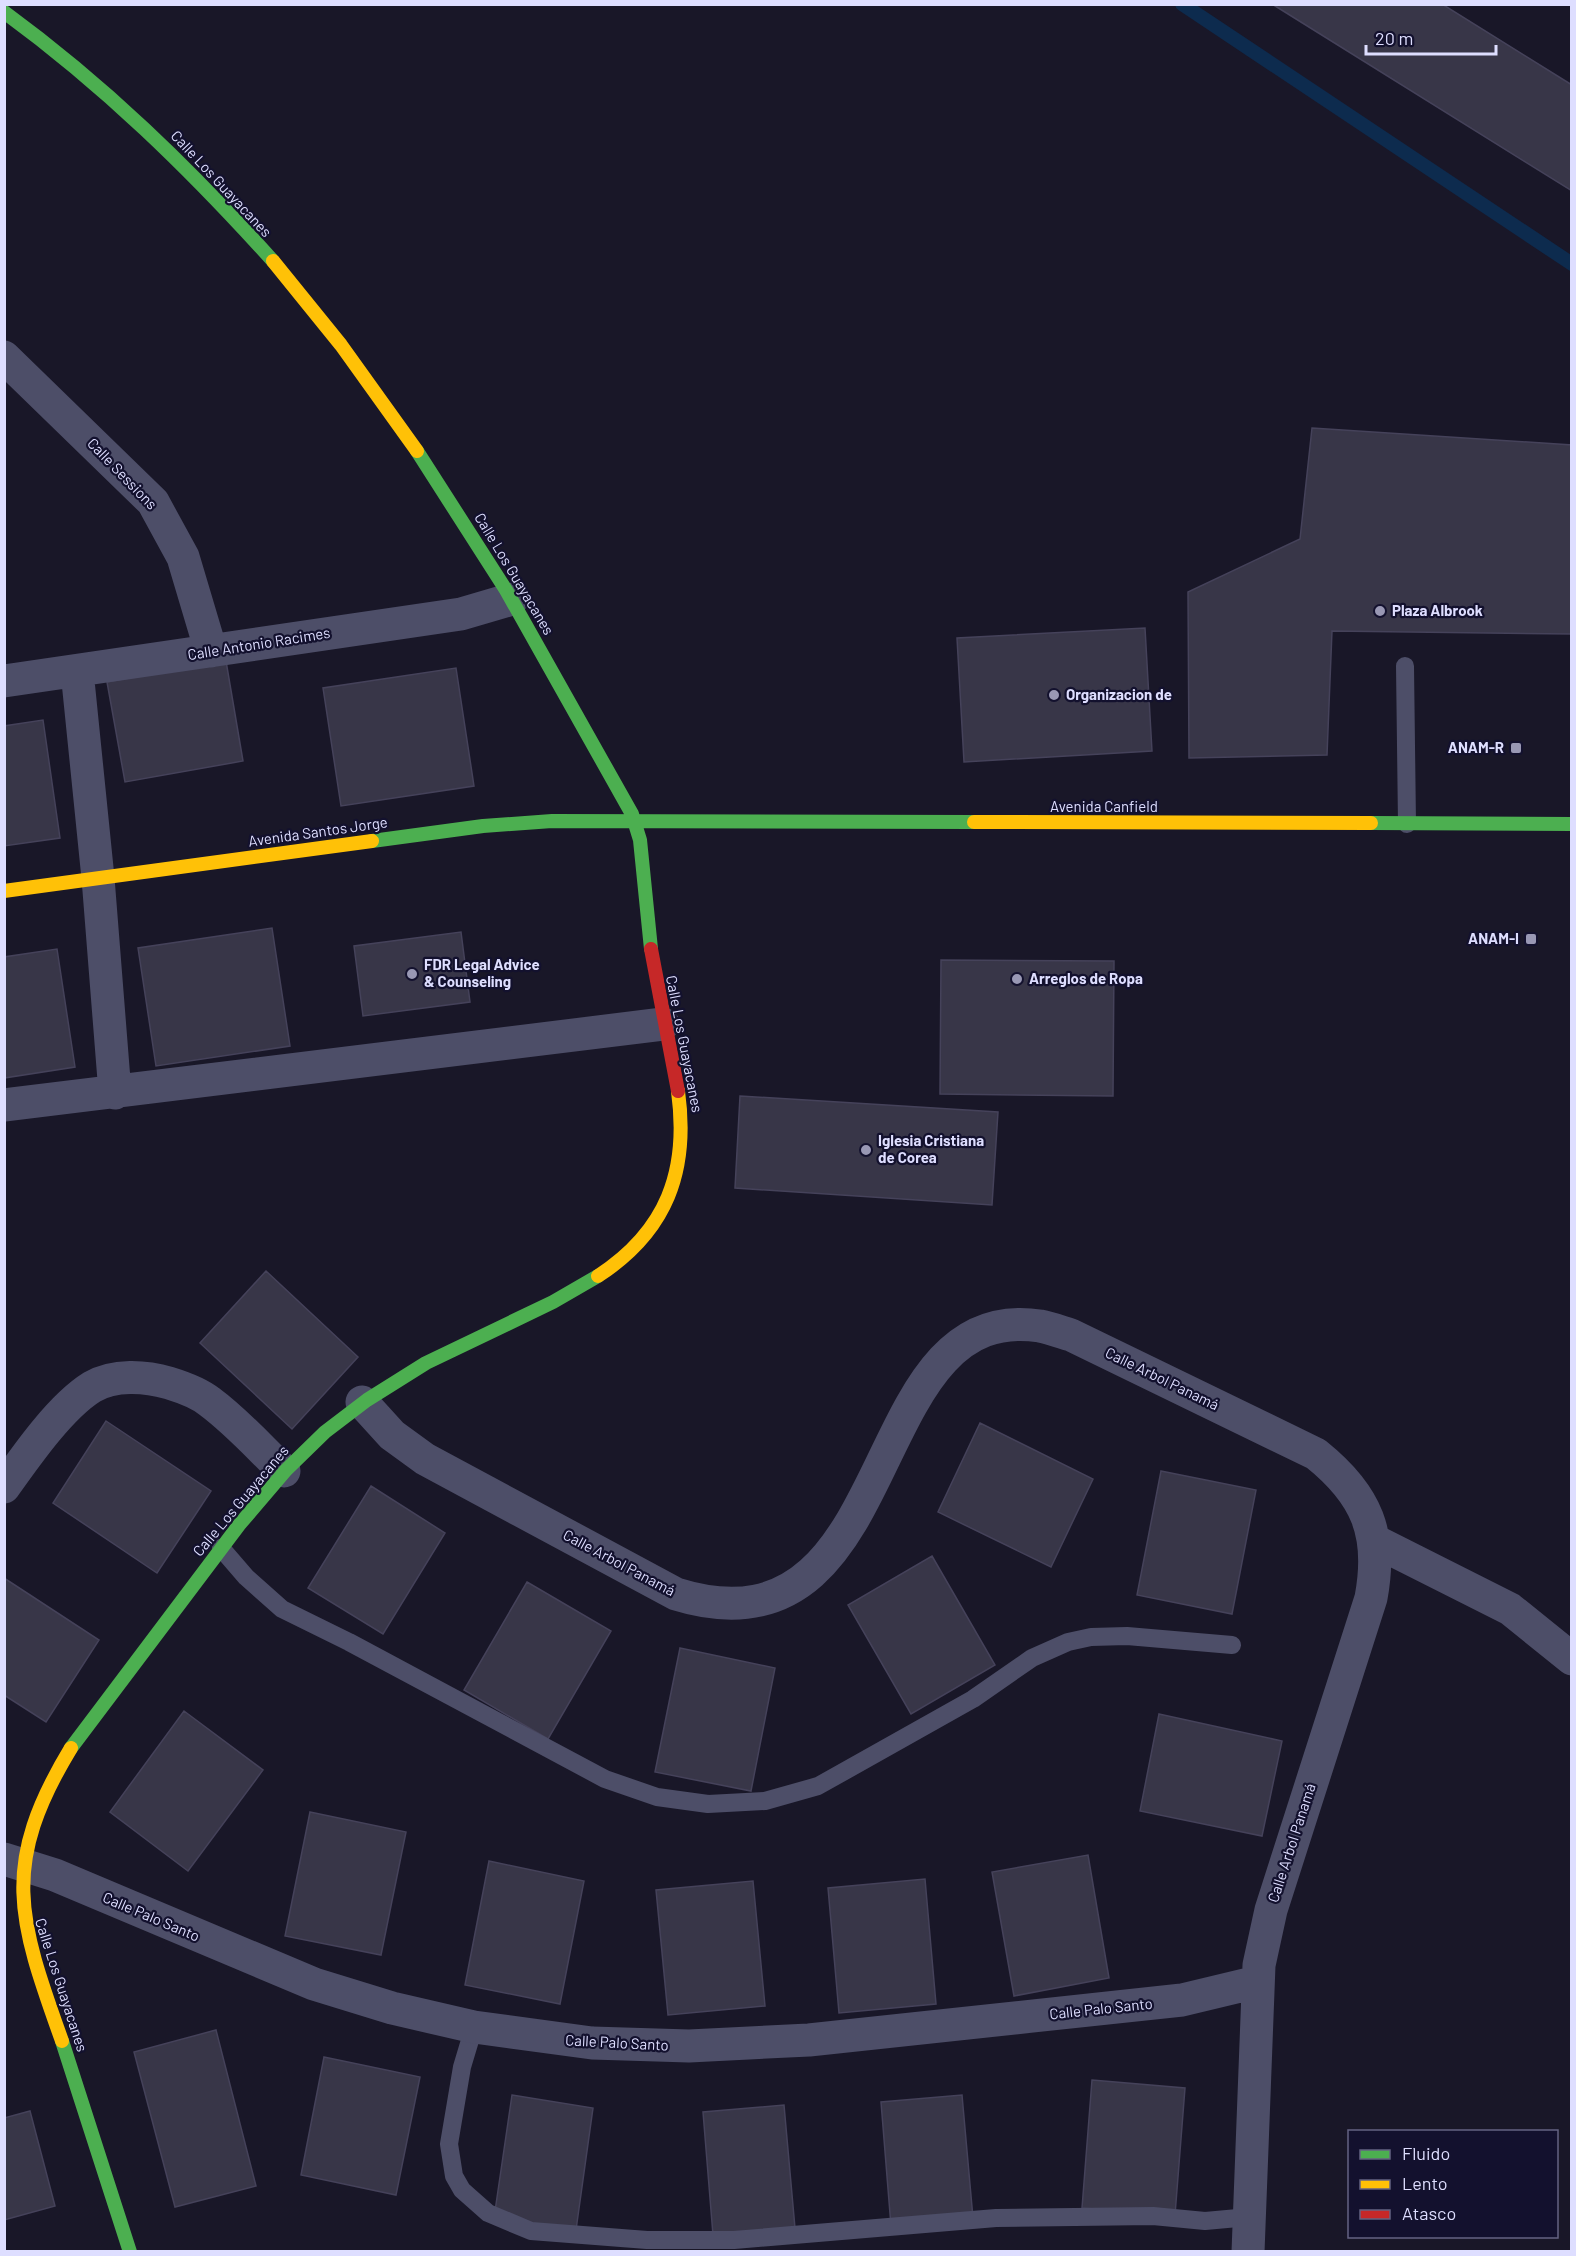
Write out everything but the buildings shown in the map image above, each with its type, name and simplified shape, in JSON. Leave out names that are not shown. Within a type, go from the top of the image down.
[{"type":"street","name":"Calle Los Guayacanes","points":[[4,12],[82,71],[146,130],[238,223],[307,304],[386,405],[437,479],[512,599],[637,823],[651,955],[663,1024],[682,1104],[682,1145],[671,1192],[644,1239],[620,1263],[595,1279],[438,1355],[363,1402],[319,1436],[284,1471],[221,1548],[74,1745],[46,1788],[28,1823],[12,1861],[24,1932],[81,2096],[130,2252]]},
{"type":"street","name":"Calle Sessions","points":[[4,357],[153,502],[183,557],[211,651]]},
{"type":"street","name":"Calle Antonio Racimes","points":[[4,681],[461,614],[512,599]]},
{"type":"street","points":[[77,671],[98,878],[115,1093]]},
{"type":"street","name":"Avenida Santos Jorge","points":[[4,891],[483,826],[552,821],[637,823]]},
{"type":"street","name":"Avenida Canfield","points":[[637,823],[1572,824]]},
{"type":"street","points":[[4,1105],[663,1024]]},
{"type":"street","name":"Calle Arbol Panamá","points":[[363,1402],[392,1435],[425,1459],[651,1582],[694,1600],[716,1604],[742,1603],[767,1598],[793,1586],[815,1571],[832,1555],[847,1531],[923,1383],[945,1357],[964,1342],[989,1330],[1015,1325],[1040,1326],[1071,1335],[1316,1454],[1338,1472],[1354,1491],[1366,1512],[1375,1541],[1376,1572],[1371,1598],[1270,1910],[1257,1983],[1248,2252]]},
{"type":"street","points":[[4,1487],[65,1412],[92,1387],[110,1381],[138,1378],[152,1378],[183,1387],[209,1401],[284,1471]]},
{"type":"street","points":[[1375,1541],[1510,1609],[1572,1659]]},
{"type":"street","name":"Calle Palo Santo","points":[[12,1861],[314,1984],[392,2008],[474,2027],[592,2043],[734,2046],[1182,2000],[1257,1983]]},
{"type":"lane","points":[[1405,666],[1407,824]]},
{"type":"lane","points":[[221,1548],[246,1577],[282,1609],[605,1779],[657,1797],[708,1804],[765,1801],[818,1786],[973,1699],[1032,1658],[1068,1642],[1091,1637],[1127,1636],[1232,1645]]},
{"type":"lane","points":[[474,2027],[462,2067],[449,2144],[454,2176],[462,2190],[488,2213],[531,2231],[647,2240],[734,2240],[996,2218],[1153,2216],[1205,2221],[1249,2217]]},
{"type":"waterway","points":[[1182,4],[1572,264]]},
{"type":"traffic: fast","points":[[4,12],[77,69],[145,129],[210,193],[273,261]]},
{"type":"traffic: fast","points":[[417,451],[506,590],[632,814],[640,840],[651,949]]},
{"type":"traffic: fast","points":[[372,841],[483,826],[552,821],[974,822]]},
{"type":"traffic: fast","points":[[1371,823],[1572,824]]},
{"type":"traffic: fast","points":[[71,1748],[239,1525],[286,1470],[325,1432],[367,1400],[426,1363],[553,1302],[598,1276]]},
{"type":"traffic: fast","points":[[62,2041],[130,2252]]},
{"type":"traffic: slow","points":[[273,261],[341,345],[417,451]]},
{"type":"traffic: slow","points":[[974,822],[1371,823]]},
{"type":"traffic: slow","points":[[4,891],[372,841]]},
{"type":"traffic: slow","points":[[598,1276],[622,1258],[641,1239],[657,1219],[668,1197],[676,1173],[680,1147],[681,1120],[678,1091]]},
{"type":"traffic: slow","points":[[62,2041],[35,1960],[23,1892],[25,1860],[33,1826],[48,1789],[71,1748]]},
{"type":"traffic: jam","points":[[651,949],[678,1091]]},
{"type":"place","name":"Plaza Albrook","points":[[1380,611]]},
{"type":"place","name":"Organizacion de","points":[[1054,695]]},
{"type":"place","name":"ANAM-R","points":[[1516,748]]},
{"type":"place","name":"ANAM-I","points":[[1531,939]]},
{"type":"place","name":"FDR Legal Advice & Counseling","points":[[412,974]]},
{"type":"place","name":"Arreglos de Ropa","points":[[1017,979]]},
{"type":"place","name":"Iglesia Cristiana de Corea","points":[[866,1150]]}]
